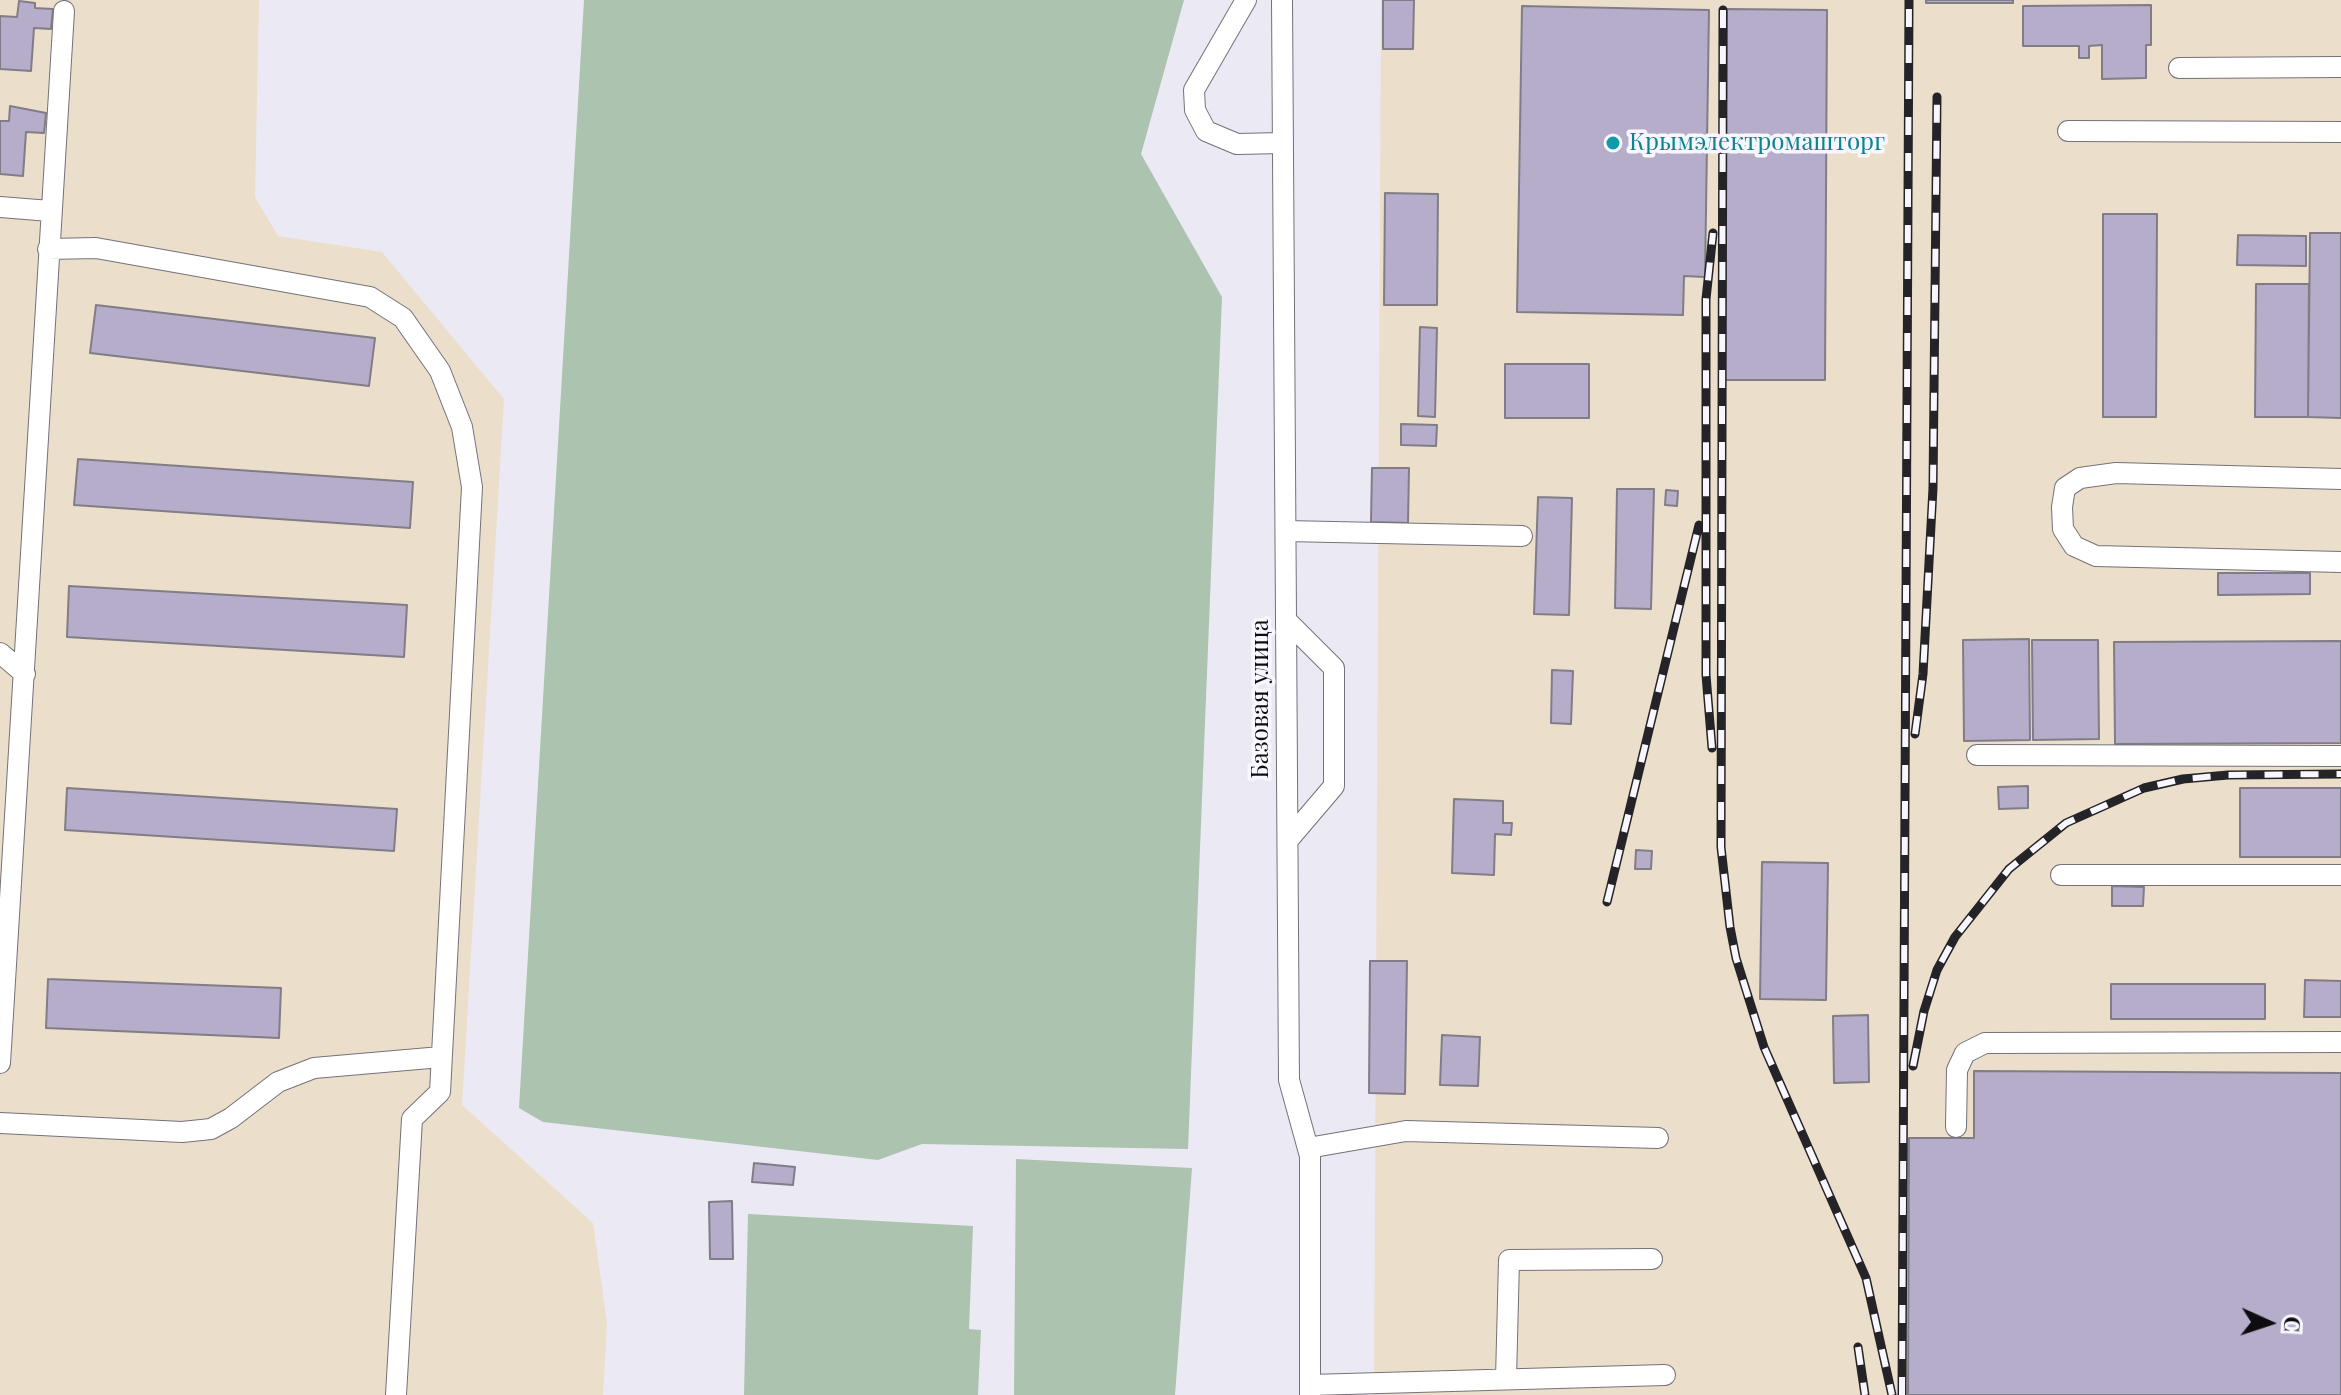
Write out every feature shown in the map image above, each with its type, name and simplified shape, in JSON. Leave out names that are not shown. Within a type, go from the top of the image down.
[{"type":"street","points":[[1246,0],[1194,90],[1195,110],[1206,131],[1237,144],[1282,143]]},
{"type":"street","name":"Базовая улица","points":[[1282,0],[1289,1080],[1308,1148],[1313,1211],[1310,1390]]},
{"type":"street","points":[[0,1063],[64,11]]},
{"type":"street","points":[[2179,68],[2341,67]]},
{"type":"street","points":[[2068,131],[2341,132]]},
{"type":"street","points":[[0,207],[50,211]]},
{"type":"street","points":[[48,249],[96,248],[370,297],[403,318],[440,371],[462,427],[472,487],[440,1092],[412,1119],[396,1395]]},
{"type":"street","points":[[2341,479],[2116,473],[2080,478],[2065,488],[2062,507],[2063,529],[2074,546],[2096,556],[2341,562]]},
{"type":"street","points":[[1286,531],[1522,536]]},
{"type":"street","points":[[1287,621],[1334,668],[1334,786],[1288,840]]},
{"type":"street","points":[[0,653],[25,674]]},
{"type":"street","points":[[1977,755],[2341,756]]},
{"type":"street","points":[[2061,875],[2341,875]]},
{"type":"street","points":[[1956,1127],[1957,1070],[1965,1053],[1985,1043],[2341,1042]]},
{"type":"street","points":[[0,1123],[182,1132],[211,1129],[231,1118],[278,1082],[314,1068],[441,1057]]},
{"type":"street","points":[[1308,1148],[1406,1131],[1658,1138]]},
{"type":"street","points":[[1506,1379],[1509,1260],[1652,1259]]},
{"type":"street","points":[[1310,1390],[1506,1379],[1665,1375]]},
{"type":"shaded area","points":[[0,0],[259,0],[255,197],[278,236],[382,252],[504,399],[462,1105],[593,1223],[607,1323],[603,1395],[0,1395]]},
{"type":"shaded area","points":[[1381,0],[2341,0],[2341,1395],[1374,1395]]},
{"type":"green space","points":[[584,0],[1184,0],[1141,154],[1222,297],[1188,1149],[922,1144],[878,1160],[543,1122],[519,1108]]},
{"type":"green space","points":[[1016,1159],[1192,1168],[1175,1395],[1014,1395]]},
{"type":"green space","points":[[748,1214],[973,1226],[969,1329],[981,1330],[978,1395],[744,1395]]},
{"type":"building","points":[[1383,0],[1414,0],[1413,49],[1383,49]]},
{"type":"building","points":[[1926,0],[2013,0],[2013,3],[1926,3]]},
{"type":"building","points":[[19,1],[35,3],[35,8],[53,9],[51,29],[34,28],[31,71],[0,69],[0,16],[17,17]]},
{"type":"building","points":[[2151,5],[2151,45],[2146,45],[2146,78],[2102,79],[2102,45],[2089,46],[2089,58],[2079,58],[2079,46],[2023,46],[2023,6]]},
{"type":"building","name":"Крымэлектромашторг","points":[[1522,6],[1709,10],[1705,277],[1684,276],[1683,315],[1517,312]]},
{"type":"building","points":[[1727,9],[1827,10],[1825,380],[1725,380]]},
{"type":"building","points":[[10,106],[46,113],[44,133],[26,132],[23,176],[0,174],[0,121],[9,121]]},
{"type":"building","points":[[1385,193],[1438,194],[1437,305],[1384,305]]},
{"type":"building","points":[[2103,214],[2157,214],[2156,417],[2103,417]]},
{"type":"building","points":[[2310,233],[2341,233],[2341,418],[2308,417]]},
{"type":"building","points":[[2238,235],[2306,236],[2306,266],[2237,265]]},
{"type":"building","points":[[2256,284],[2309,284],[2308,417],[2255,417]]},
{"type":"building","points":[[96,305],[375,338],[369,386],[90,353]]},
{"type":"building","points":[[1420,327],[1437,328],[1435,417],[1418,416]]},
{"type":"building","points":[[1505,364],[1589,364],[1589,418],[1505,418]]},
{"type":"building","points":[[1401,424],[1437,425],[1436,446],[1401,445]]},
{"type":"building","points":[[78,459],[413,482],[410,528],[74,505]]},
{"type":"building","points":[[1372,468],[1409,468],[1408,523],[1371,522]]},
{"type":"building","points":[[1617,489],[1654,489],[1651,609],[1615,608]]},
{"type":"building","points":[[1666,490],[1678,491],[1677,506],[1665,505]]},
{"type":"building","points":[[1538,497],[1572,498],[1569,615],[1534,614]]},
{"type":"building","points":[[2218,573],[2310,573],[2310,594],[2218,595]]},
{"type":"building","points":[[69,586],[407,605],[404,657],[67,637]]},
{"type":"building","points":[[2029,639],[2030,740],[1964,741],[1963,640]]},
{"type":"building","points":[[2032,640],[2098,640],[2099,739],[2033,740]]},
{"type":"building","points":[[2341,641],[2341,743],[2115,744],[2114,642]]},
{"type":"building","points":[[1552,670],[1573,671],[1571,724],[1551,723]]},
{"type":"building","points":[[2028,786],[2028,808],[1999,809],[1998,787]]},
{"type":"building","points":[[67,788],[397,809],[394,851],[65,830]]},
{"type":"building","points":[[2240,788],[2341,788],[2341,857],[2240,857]]},
{"type":"building","points":[[1454,799],[1503,801],[1503,823],[1512,823],[1511,835],[1495,834],[1494,875],[1452,873]]},
{"type":"building","points":[[1636,850],[1652,851],[1651,869],[1635,869]]},
{"type":"building","points":[[1762,862],[1828,863],[1826,1000],[1760,999]]},
{"type":"building","points":[[2112,886],[2144,887],[2143,906],[2112,906]]},
{"type":"building","points":[[1370,961],[1407,961],[1405,1094],[1369,1093]]},
{"type":"building","points":[[48,979],[281,988],[279,1038],[46,1028]]},
{"type":"building","points":[[2305,980],[2341,981],[2341,1017],[2304,1017]]},
{"type":"building","points":[[2111,984],[2265,984],[2265,1019],[2111,1019]]},
{"type":"building","points":[[1868,1015],[1869,1082],[1834,1083],[1833,1016]]},
{"type":"building","points":[[1442,1035],[1480,1037],[1478,1086],[1440,1085]]},
{"type":"building","points":[[1974,1071],[2341,1073],[2341,1395],[1908,1395],[1909,1138],[1974,1138]]},
{"type":"building","points":[[754,1163],[795,1167],[793,1185],[752,1182]]},
{"type":"building","points":[[732,1201],[733,1259],[710,1259],[709,1202]]},
{"type":"railway","points":[[1902,1395],[1909,0]]},
{"type":"railway","points":[[1723,10],[1721,847],[1730,927],[1736,958],[1764,1047],[1866,1278],[1892,1395]]},
{"type":"railway","points":[[1915,734],[1923,674],[1933,488],[1937,97]]},
{"type":"railway","points":[[1712,748],[1706,675],[1706,299],[1713,233]]},
{"type":"railway","points":[[1607,902],[1699,525]]},
{"type":"railway","points":[[1913,1066],[1924,1011],[1937,970],[1955,937],[2009,869],[2066,823],[2144,788],[2183,779],[2228,775],[2341,774]]},
{"type":"railway","points":[[1858,1347],[1865,1395]]},
{"type":"place","name":"Крымэлектромашторг","points":[[1613,143]]}]
